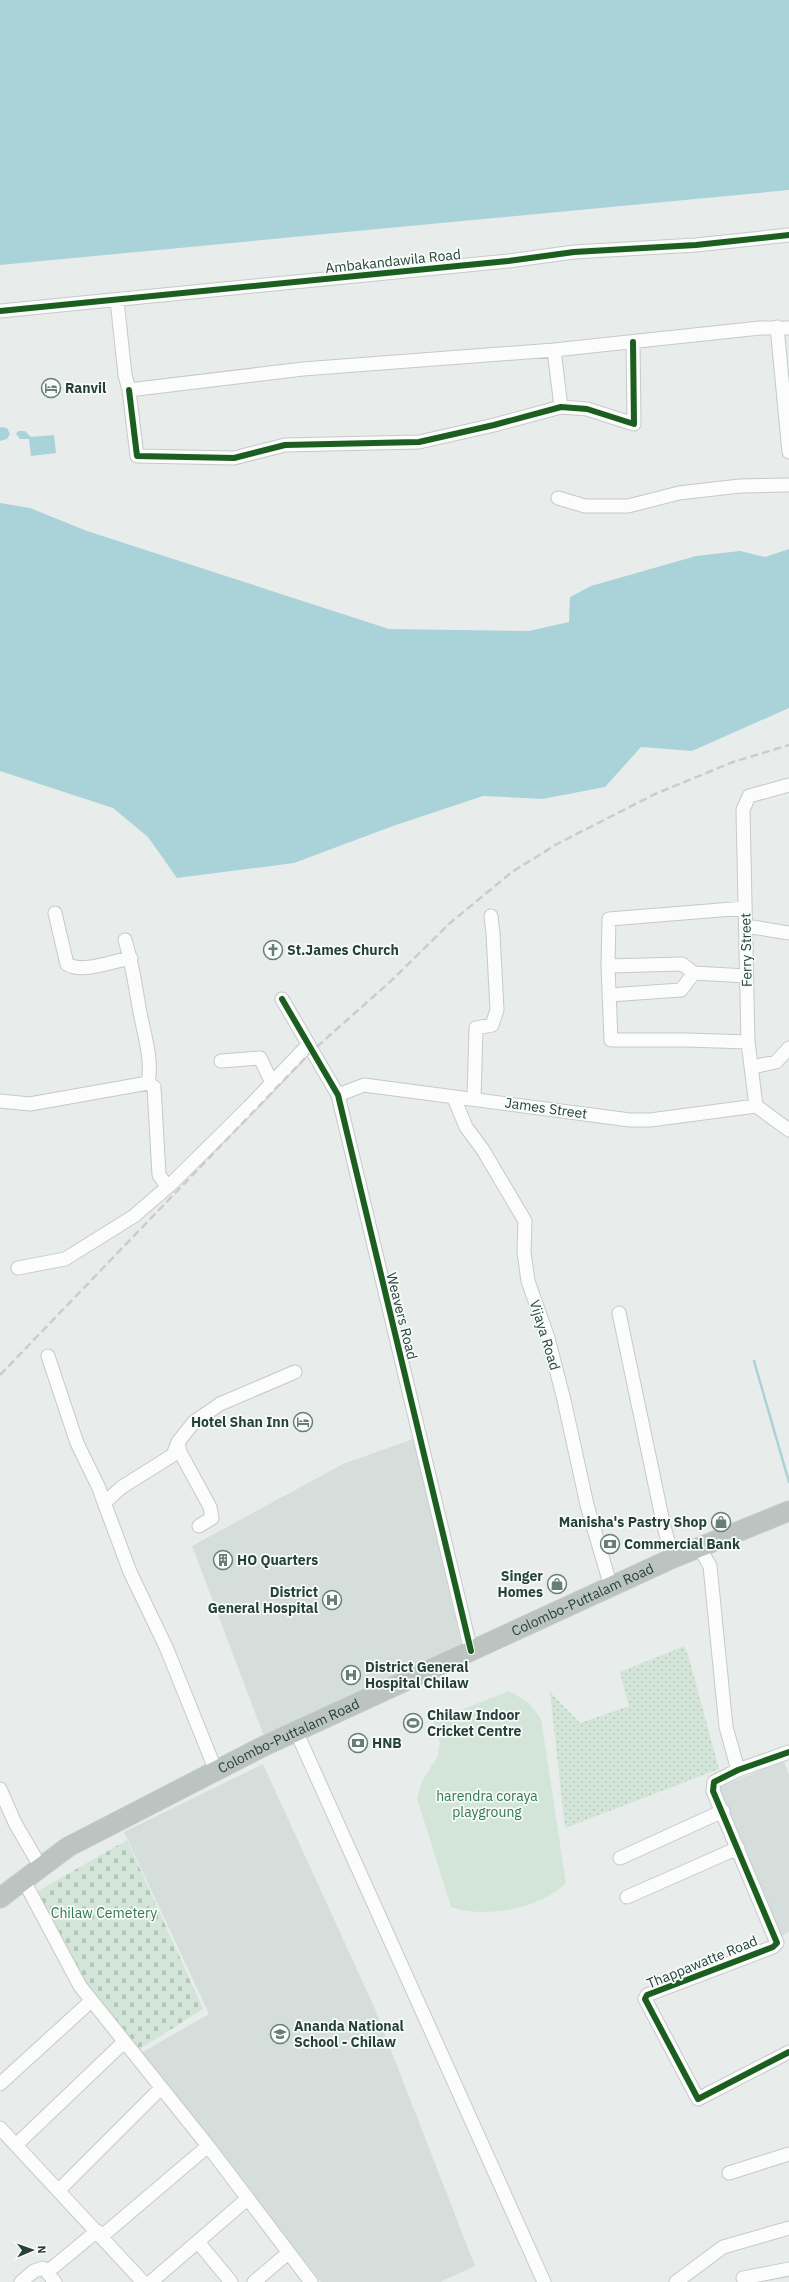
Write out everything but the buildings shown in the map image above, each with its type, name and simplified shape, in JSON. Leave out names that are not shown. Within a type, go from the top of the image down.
[{"type":"highway","name":"Colombo-Puttalam Road","points":[[0,1898],[40,1866],[96,1831],[296,1731],[673,1558],[786,1512]]},
{"type":"street","name":"Ambakandawila Road","points":[[0,311],[508,261],[574,252],[696,245],[789,235]]},
{"type":"street","points":[[117,300],[125,375],[129,390],[137,456],[234,458],[285,444],[419,442],[494,425],[561,407],[587,409],[634,424],[633,342]]},
{"type":"street","points":[[129,390],[303,369],[554,350],[783,328],[789,452]]},
{"type":"street","points":[[554,350],[561,407]]},
{"type":"street","points":[[558,498],[585,506],[628,506],[679,493],[740,486],[789,484]]},
{"type":"street","name":"Ferry Street","points":[[756,1106],[748,1042],[744,805],[749,796],[789,785]]},
{"type":"street","points":[[745,908],[609,919],[608,966],[611,1040],[748,1042]]},
{"type":"street","points":[[55,913],[67,964],[73,968],[86,968],[131,958]]},
{"type":"street","points":[[474,1099],[476,1028],[492,1025],[497,1010],[494,933],[491,916]]},
{"type":"street","points":[[746,926],[789,933]]},
{"type":"street","points":[[125,940],[131,958],[150,1072],[148,1083]]},
{"type":"street","points":[[608,966],[682,964],[694,973],[746,976]]},
{"type":"street","points":[[609,995],[681,990],[694,973]]},
{"type":"street","name":"Weavers Road","points":[[282,998],[308,1046],[338,1095],[471,1651]]},
{"type":"street","points":[[18,1268],[65,1259],[134,1216],[171,1184],[308,1046]]},
{"type":"street","points":[[752,1067],[776,1062],[789,1048]]},
{"type":"street","points":[[221,1061],[260,1058],[272,1083]]},
{"type":"street","points":[[0,1101],[30,1104],[148,1083],[154,1088],[159,1175],[164,1182],[171,1184]]},
{"type":"street","name":"James Street","points":[[338,1095],[364,1085],[630,1120],[650,1120],[756,1106]]},
{"type":"street","name":"Vijaya Road","points":[[454,1098],[466,1127],[483,1150],[525,1221],[524,1252],[528,1281],[548,1338],[564,1400],[587,1505],[611,1587]]},
{"type":"street","points":[[756,1106],[789,1130]]},
{"type":"street","points":[[619,1313],[664,1527],[673,1558]]},
{"type":"street","points":[[48,1356],[77,1443],[104,1503],[130,1572],[166,1646],[216,1771]]},
{"type":"street","points":[[104,1503],[122,1487],[173,1455],[178,1442],[194,1422],[220,1404],[295,1372]]},
{"type":"street","points":[[178,1442],[180,1452],[210,1507],[212,1518],[199,1526]]},
{"type":"street","points":[[699,1547],[710,1566],[726,1727],[738,1770]]},
{"type":"street","points":[[296,1731],[544,2282]]},
{"type":"street","name":"Thappawatte Road","points":[[789,1752],[738,1770],[714,1782],[713,1791],[738,1848],[776,1943],[773,1947],[647,1995],[645,1999],[698,2099],[789,2052]]},
{"type":"street","points":[[0,1789],[14,1822],[40,1866]]},
{"type":"street","points":[[620,1858],[722,1811]]},
{"type":"street","points":[[627,1897],[738,1848]]},
{"type":"street","points":[[23,1879],[80,1986],[208,2146],[288,2254],[311,2282]]},
{"type":"street","points":[[0,2084],[91,2001]]},
{"type":"street","points":[[16,2145],[124,2042]]},
{"type":"street","points":[[58,2190],[161,2088]]},
{"type":"street","points":[[0,2128],[100,2233],[143,2282]]},
{"type":"street","points":[[46,2271],[51,2269],[100,2233],[208,2146]]},
{"type":"street","points":[[729,2173],[789,2154]]},
{"type":"street","points":[[151,2282],[247,2199]]},
{"type":"street","points":[[676,2282],[723,2247],[789,2228]]},
{"type":"street","points":[[198,2242],[231,2282]]},
{"type":"street","points":[[254,2282],[288,2254]]},
{"type":"street","points":[[21,2282],[39,2269],[43,2268],[54,2282]]},
{"type":"street","points":[[743,2278],[789,2269]]},
{"type":"shaded area","name":"District General Hospital","points":[[413,1439],[464,1655],[267,1744],[192,1546],[343,1464]]},
{"type":"shaded area","points":[[784,1761],[789,1775],[789,1932],[780,1937],[717,1788]]},
{"type":"shaded area","name":"Ananda National School - Chilaw","points":[[263,1764],[375,2009],[475,2266],[440,2282],[321,2282],[141,2053],[209,2014],[124,1832]]},
{"type":"green space","points":[[684,1646],[689,1658],[719,1769],[565,1828],[550,1692],[580,1723],[629,1706],[620,1672]]},
{"type":"green space","name":"harendra coraya playgroung","points":[[509,1691],[528,1702],[541,1719],[566,1883],[555,1892],[542,1899],[512,1909],[496,1912],[480,1912],[451,1907],[417,1798],[422,1781],[438,1756],[440,1743],[433,1721]]},
{"type":"green space","name":"Chilaw Cemetery","points":[[127,1840],[203,2009],[135,2052],[76,1969],[33,1894]]},
{"type":"water","points":[[0,0],[789,0],[789,190],[0,265]]},
{"type":"water","points":[[0,427],[7,428],[10,434],[7,439],[0,441]]},
{"type":"water","points":[[18,431],[25,431],[31,437],[54,435],[56,453],[31,456],[29,439],[20,439],[16,434]]},
{"type":"water","points":[[0,503],[30,508],[87,531],[389,629],[529,631],[569,622],[570,597],[591,586],[696,556],[740,551],[765,557],[789,549],[789,708],[692,751],[641,747],[605,787],[542,799],[483,796],[393,826],[294,863],[177,878],[148,837],[113,808],[0,771]]},
{"type":"waterway","points":[[754,1361],[789,1482]]},
{"type":"railway","points":[[0,1375],[311,1052],[392,980],[450,923],[512,872],[557,844],[655,794],[733,762],[789,745]]},
{"type":"cycle path","points":[[0,311],[508,261],[574,252],[696,245],[789,235]]},
{"type":"cycle path","points":[[129,390],[137,456],[234,458],[285,445],[419,442],[494,425],[561,407],[587,409],[634,424],[633,342]]},
{"type":"cycle path","points":[[282,999],[338,1095],[471,1651]]},
{"type":"cycle path","points":[[789,1752],[738,1770],[714,1782],[713,1791],[777,1943],[773,1947],[647,1995],[645,1999],[698,2099],[789,2052]]},
{"type":"place","name":"Ranvil","points":[[51,388]]},
{"type":"place","name":"St.James Church","points":[[273,950]]},
{"type":"place","name":"Hotel Shan Inn","points":[[303,1422]]},
{"type":"place","name":"Manisha's Pastry Shop","points":[[721,1522]]},
{"type":"place","name":"Commercial Bank","points":[[610,1544]]},
{"type":"place","name":"HO Quarters","points":[[223,1560]]},
{"type":"place","name":"Singer Homes","points":[[557,1584]]},
{"type":"place","name":"District General Hospital","points":[[332,1600]]},
{"type":"place","name":"District General Hospital Chilaw","points":[[351,1675]]},
{"type":"place","name":"Chilaw Indoor Cricket Centre","points":[[413,1723]]},
{"type":"place","name":"HNB","points":[[358,1743]]},
{"type":"place","name":"Ananda National School - Chilaw","points":[[280,2034]]}]
